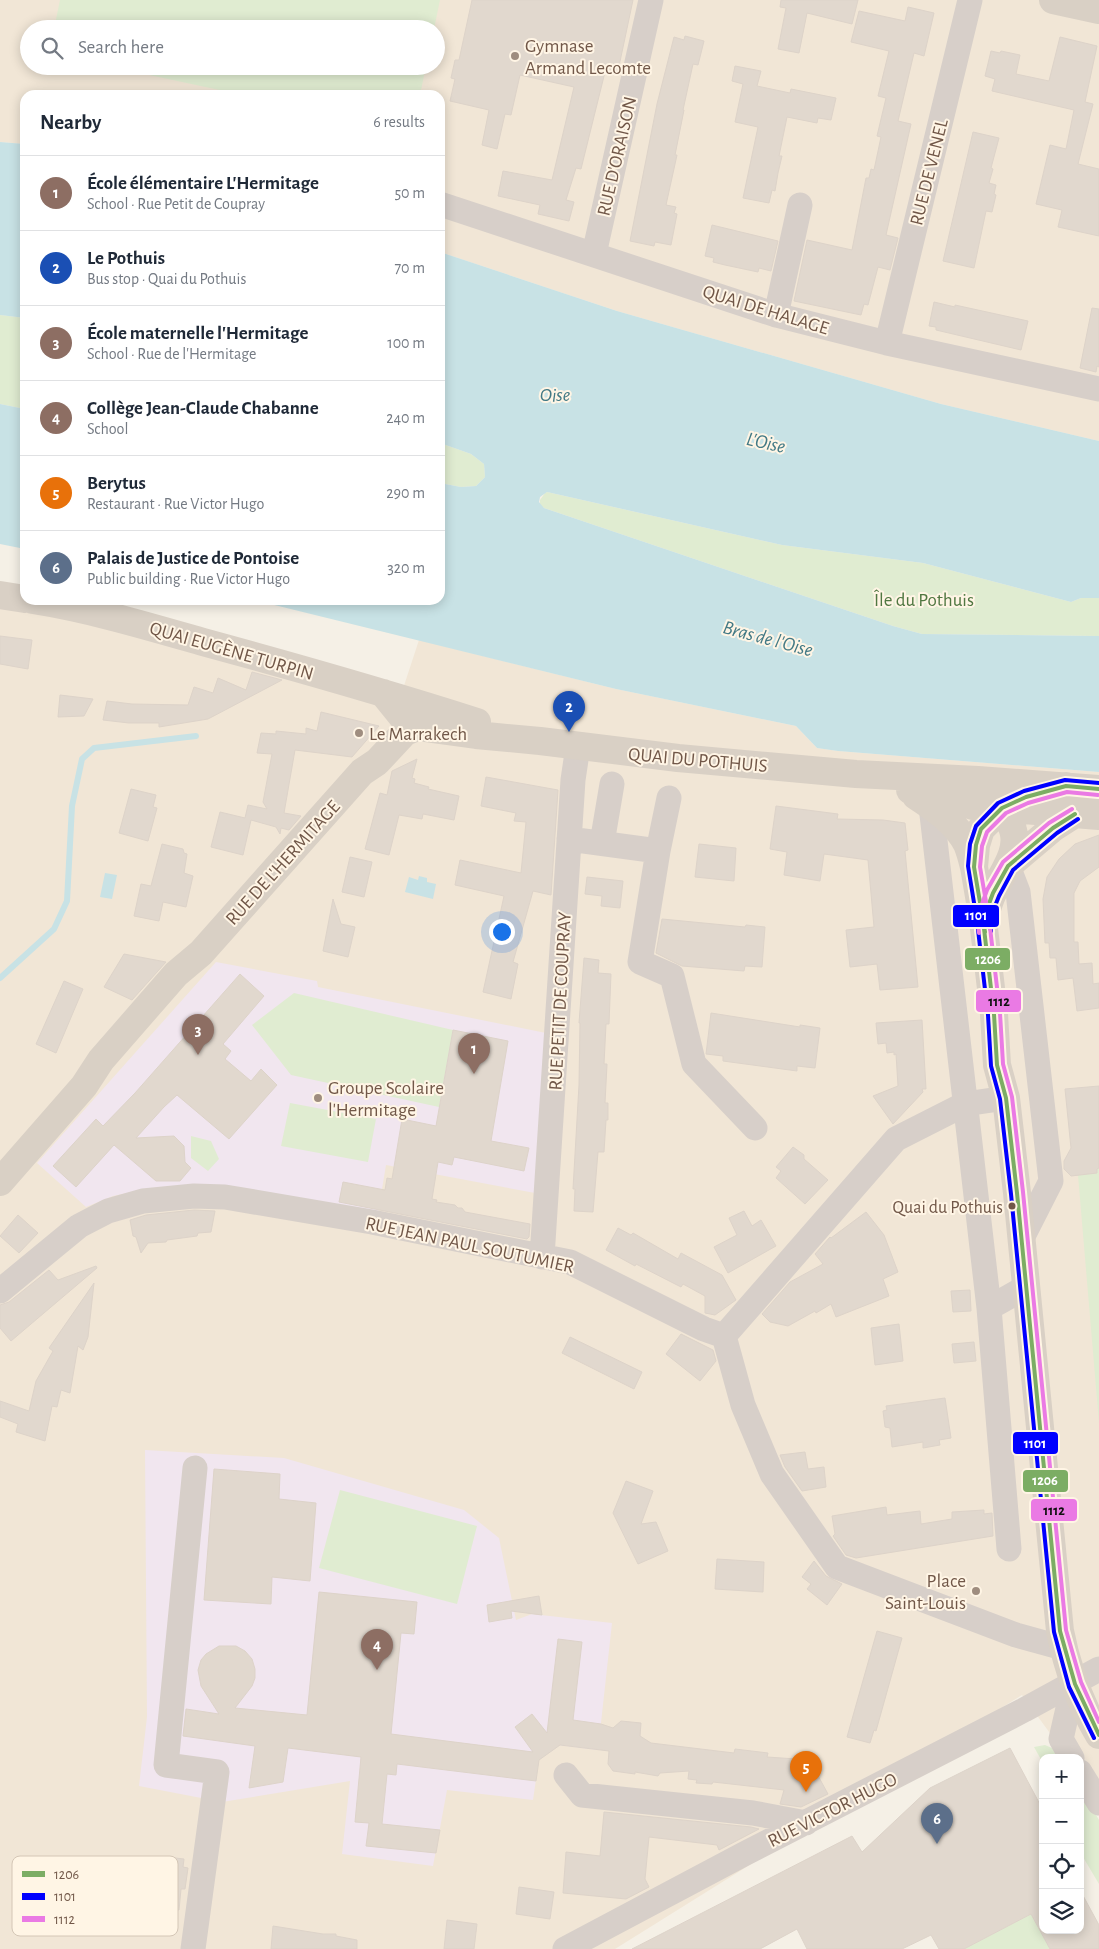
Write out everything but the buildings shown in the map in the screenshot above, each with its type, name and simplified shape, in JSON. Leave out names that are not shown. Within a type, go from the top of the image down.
[{"type":"main road","points":[[1053,0],[1099,10]]},
{"type":"main road","points":[[0,595],[20,598]]},
{"type":"main road","name":"QUAI EUGÈNE TURPIN","points":[[62,605],[109,616],[405,716]]},
{"type":"main road","name":"QUAI DU POTHUIS","points":[[405,716],[424,711],[445,712],[540,741]]},
{"type":"main road","name":"QUAI DU POTHUIS","points":[[405,716],[476,735],[678,758],[856,774],[978,780],[1099,789]]},
{"type":"main road","name":"RUE DE L'HERMITAGE","points":[[0,1182],[84,1086],[101,1060],[165,986],[201,953],[362,772],[369,755],[405,716]]},
{"type":"main road","name":"QUAI DU POTHUIS","points":[[856,774],[907,790],[940,795],[974,806],[1087,815]]},
{"type":"main road","points":[[978,780],[992,793],[1010,821],[1014,832],[1014,844],[1008,866],[993,893],[983,920]]},
{"type":"main road","points":[[1066,786],[1026,797],[1002,808],[982,829],[976,845],[974,867],[983,920],[994,1014],[997,1065],[1006,1098],[1022,1238],[1056,1597],[1063,1648],[1090,1721],[1099,1735]]},
{"type":"main road","name":"QUAI DU POTHUIS","points":[[907,790],[931,806],[956,828],[967,845],[974,867]]},
{"type":"main road","points":[[1008,866],[1053,828],[1087,815]]},
{"type":"street","name":"RUE D'ORAISON","points":[[594,254],[651,0]]},
{"type":"street","name":"RUE DE VENEL","points":[[887,343],[970,0]]},
{"type":"street","points":[[776,315],[800,205]]},
{"type":"street","name":"QUAI DE HALAGE","points":[[445,206],[776,315],[887,343],[1099,389]]},
{"type":"street","name":"RUE PETIT DE COUPRAY","points":[[542,1257],[572,780],[578,746]]},
{"type":"street","points":[[602,843],[612,784]]},
{"type":"street","points":[[669,798],[658,851],[640,962],[672,976],[694,1064],[755,1128]]},
{"type":"street","points":[[931,806],[989,1308],[1009,1549]]},
{"type":"street","points":[[568,839],[658,851]]},
{"type":"street","points":[[1008,866],[1018,892],[1051,1181],[1022,1238]]},
{"type":"street","points":[[1006,1098],[965,1104],[896,1139],[724,1336],[743,1404],[772,1474],[837,1567],[1016,1635],[1063,1648]]},
{"type":"street","name":"RUE JEAN PAUL SOUTUMIER","points":[[0,1291],[80,1226],[108,1211],[143,1201],[194,1196],[225,1196],[372,1222],[570,1262],[724,1336]]},
{"type":"street","points":[[989,1308],[1026,1287]]},
{"type":"street","points":[[193,1949],[217,1772],[166,1765],[196,1468]]},
{"type":"street","name":"RUE VICTOR HUGO","points":[[565,1949],[1099,1669]]},
{"type":"street","points":[[1070,1754],[1061,1739],[1074,1682]]},
{"type":"street","points":[[566,1775],[582,1795],[753,1813],[806,1823]]},
{"type":"street","points":[[1084,1779],[1099,1803]]},
{"type":"shaded area","points":[[0,0],[1099,0],[1099,441],[941,404],[617,311],[445,254],[445,90],[20,90],[20,144],[0,142]]},
{"type":"shaded area","points":[[0,603],[57,612],[396,710],[419,640],[616,689],[796,726],[817,748],[1099,772],[1099,1800],[1084,1780],[1084,1754],[1065,1754],[1022,1695],[615,1949],[0,1949]]},
{"type":"shaded area","name":"Groupe Scolaire l'Hermitage","points":[[216,962],[317,981],[318,987],[546,1033],[535,1193],[386,1165],[378,1213],[141,1190],[113,1196],[86,1207],[37,1163]]},
{"type":"shaded area","points":[[145,1450],[284,1458],[464,1510],[499,1538],[516,1620],[532,1614],[612,1623],[598,1750],[558,1745],[539,1759],[533,1800],[447,1790],[433,1866],[342,1854],[350,1781],[222,1802],[139,1786],[147,1717]]},
{"type":"green space","points":[[60,0],[440,0],[436,20],[56,20]]},
{"type":"green space","points":[[149,75],[424,75],[421,90],[220,90]]},
{"type":"green space","points":[[0,315],[20,317],[20,408],[0,404]]},
{"type":"green space","points":[[445,445],[471,454],[484,464],[485,477],[476,486],[461,487],[445,484]]},
{"type":"green space","name":"Île du Pothuis","points":[[547,492],[782,545],[923,563],[1071,602],[1081,598],[1099,598],[1099,636],[922,634],[893,626],[544,508],[540,505],[540,500]]},
{"type":"green space","points":[[294,993],[453,1030],[439,1107],[291,1075],[252,1025]]},
{"type":"green space","points":[[290,1103],[376,1119],[368,1162],[281,1146]]},
{"type":"green space","points":[[191,1136],[211,1141],[219,1159],[208,1171],[191,1158]]},
{"type":"green space","points":[[1099,1168],[1099,1423],[1078,1175],[1097,1173]]},
{"type":"green space","points":[[340,1490],[477,1526],[457,1604],[319,1568]]},
{"type":"green space","points":[[1045,1745],[1052,1748],[1058,1754],[1039,1754],[1039,1756],[1034,1747]]},
{"type":"green space","points":[[1084,1795],[1099,1820],[1099,1884],[1084,1859]]},
{"type":"green space","points":[[1031,1914],[1039,1929],[1039,1934],[1042,1934],[1050,1949],[964,1949]]},
{"type":"water","points":[[0,142],[20,144],[20,317],[0,315]]},
{"type":"water","name":"Oise","points":[[445,254],[617,311],[941,404],[1099,441],[1099,598],[1081,598],[1071,602],[923,563],[782,545],[547,492],[540,497],[539,502],[544,508],[893,626],[922,634],[1099,636],[1099,772],[817,748],[796,726],[616,689],[274,605],[445,605],[445,484],[461,487],[476,486],[485,477],[484,464],[471,454],[445,445]]},
{"type":"water","points":[[0,404],[20,408],[20,548],[0,544]]},
{"type":"water","points":[[105,873],[117,875],[112,899],[100,897]]},
{"type":"water","points":[[419,876],[427,878],[427,882],[436,884],[433,899],[405,892],[409,877],[418,880]]},
{"type":"waterway","points":[[0,978],[54,929],[67,901],[72,806],[82,759],[94,748],[196,736]]},
{"type":"transit line","name":"1101","points":[[1094,1738],[1069,1687],[1054,1632],[1011,1194],[1000,1099],[991,1066],[988,1015],[977,921],[968,866],[970,844],[976,826],[998,803],[1024,791],[1065,780],[1099,783]]},
{"type":"transit line","name":"1206","points":[[1099,789],[1066,786],[1026,797],[1002,808],[981,829],[976,845],[974,867],[983,920],[994,1014],[997,1065],[1006,1098],[1017,1193],[1060,1631],[1075,1684],[1099,1735]]},
{"type":"transit line","name":"1112","points":[[1098,795],[1067,792],[1028,803],[1006,813],[987,832],[982,846],[980,867],[989,919],[1000,1013],[1003,1064],[1012,1097],[1023,1192],[1066,1630],[1081,1682],[1099,1722]]},
{"type":"transit line","name":"1112","points":[[979,933],[977,918],[987,890],[1003,862],[1049,823],[1072,809]]},
{"type":"transit line","name":"1206","points":[[985,932],[983,920],[993,893],[1008,866],[1053,828],[1075,814]]},
{"type":"transit line","name":"1101","points":[[991,931],[989,921],[999,896],[1013,870],[1057,833],[1078,819]]},
{"type":"place","name":"Gymnase Armand Lecomte","points":[[515,56]]},
{"type":"place","name":"Le Pothuis","points":[[569,732]]},
{"type":"place","name":"Le Marrakech","points":[[359,733]]},
{"type":"place","name":"École maternelle l'Hermitage","points":[[198,1055]]},
{"type":"place","name":"École élémentaire L'Hermitage","points":[[474,1074]]},
{"type":"place","name":"Groupe Scolaire l'Hermitage","points":[[318,1098]]},
{"type":"place","name":"Quai du Pothuis","points":[[1012,1206]]},
{"type":"place","name":"Place Saint-Louis","points":[[976,1591]]},
{"type":"place","name":"Collège Jean-Claude Chabanne","points":[[377,1670]]},
{"type":"place","name":"Berytus","points":[[806,1792]]},
{"type":"place","name":"Palais de Justice de Pontoise","points":[[937,1844]]},
{"type":"water label","name":"L'Oise","points":[[766,442]]},
{"type":"water label","name":"Bras de l'Oise","points":[[768,638]]}]
